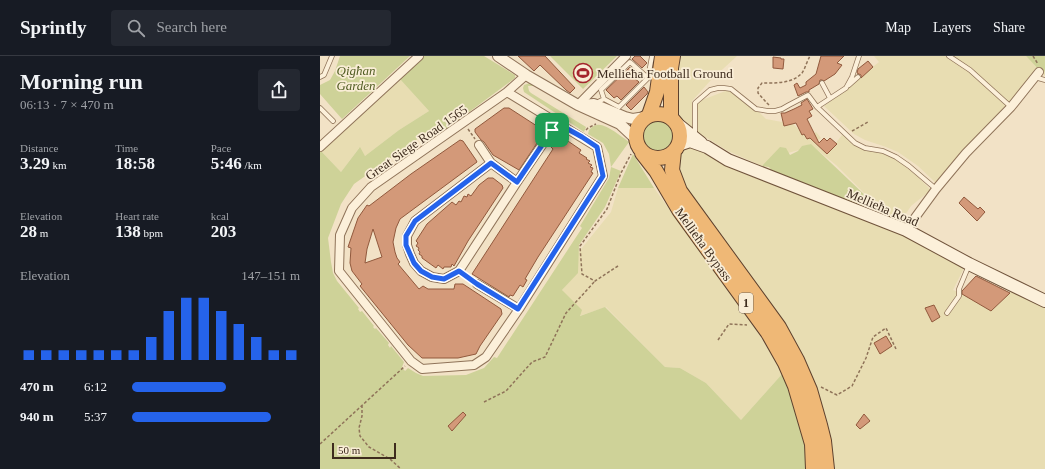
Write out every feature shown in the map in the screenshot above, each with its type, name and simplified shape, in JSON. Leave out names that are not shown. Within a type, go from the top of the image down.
[{"type":"highway","points":[[647,116],[657,92],[662,56]]},
{"type":"highway","points":[[673,56],[671,68],[674,120],[679,130],[680,139],[676,148],[666,157],[650,157],[638,145],[636,130],[639,123],[647,116],[657,113],[664,114],[674,120]]},
{"type":"highway","name":"Mellieħa Bypass","points":[[638,145],[656,171],[679,210],[768,333],[785,363],[795,386],[812,444],[813,469]]},
{"type":"highway","name":"Mellieħa Bypass","points":[[676,148],[672,170],[680,190],[778,327],[798,360],[810,390],[824,441],[827,469]]},
{"type":"main road","name":"Mellieħa Road","points":[[674,120],[707,147],[728,160],[906,230],[969,264],[1045,301]]},
{"type":"main road","name":"Mellieħa Road","points":[[676,148],[690,141],[707,147]]},
{"type":"street","points":[[320,147],[419,56]]},
{"type":"street","points":[[498,56],[526,75],[578,105],[620,124],[638,145]]},
{"type":"street","points":[[578,105],[626,56]]},
{"type":"street","name":"Great Siege Road 1565","points":[[507,92],[597,147],[603,176],[486,358],[474,365],[422,369],[411,361],[339,271],[340,235],[352,208],[371,187],[507,92],[526,75]]},
{"type":"street","points":[[906,230],[936,189],[966,153],[1012,108],[1037,75]]},
{"type":"street","points":[[578,105],[594,104],[633,119],[647,116]]},
{"type":"street","points":[[491,163],[415,221],[406,236],[406,245],[414,263],[421,271],[432,277],[444,279],[459,271],[557,123]]},
{"type":"street","points":[[479,145],[491,163],[517,182]]},
{"type":"street","points":[[477,284],[518,309]]},
{"type":"lane","points":[[320,77],[324,75],[332,56]]},
{"type":"lane","points":[[648,78],[630,62],[601,90],[604,98],[619,107],[648,78],[652,56]]},
{"type":"lane","points":[[846,88],[859,56]]},
{"type":"lane","points":[[949,56],[970,70],[1012,108]]},
{"type":"lane","points":[[1037,75],[1038,78],[1045,80]]},
{"type":"lane","points":[[817,107],[846,88],[858,77]]},
{"type":"lane","points":[[822,83],[830,98]]},
{"type":"lane","points":[[695,137],[694,103],[710,90],[724,88],[731,89],[756,109],[768,111],[782,110],[808,95],[817,107],[855,143],[896,157],[936,189]]},
{"type":"lane","points":[[594,104],[604,98]]},
{"type":"lane","points":[[320,108],[333,122]]},
{"type":"lane","points":[[947,313],[959,296],[959,289],[969,264]]},
{"type":"path","points":[[780,110],[767,103],[758,93],[758,88],[762,83],[780,83],[792,80],[801,74],[810,56]]},
{"type":"path","points":[[847,134],[868,122]]},
{"type":"path","points":[[464,123],[479,145]]},
{"type":"path","points":[[582,137],[588,128],[596,124]]},
{"type":"path","points":[[595,281],[582,274],[580,246],[607,209],[621,173],[638,145]]},
{"type":"path","points":[[484,402],[506,391],[532,362],[545,358],[566,313],[595,281],[618,266]]},
{"type":"path","points":[[718,340],[729,324],[749,325]]},
{"type":"path","points":[[810,390],[820,386],[837,395],[852,386],[866,358],[873,336],[886,328],[896,349]]},
{"type":"path","points":[[320,444],[411,361]]},
{"type":"path","points":[[362,405],[362,416],[359,428],[360,436],[369,447],[390,459],[401,469]]},
{"type":"shaded area","points":[[680,56],[737,56],[711,80],[692,101],[692,128],[686,125],[680,117],[677,102]]},
{"type":"shaded area","points":[[874,56],[1026,56],[1043,74],[963,150],[936,183],[918,166],[898,152],[865,140],[854,134],[824,106],[879,62]]},
{"type":"shaded area","points":[[399,78],[429,111],[399,130],[365,156],[359,148],[341,172],[321,151]]},
{"type":"shaded area","points":[[728,90],[759,112],[766,119],[793,124],[807,137],[816,132],[821,138],[816,141],[829,152],[842,135],[856,143],[893,157],[917,176],[931,190],[911,206],[901,221],[886,215],[836,165],[810,144],[762,166],[728,151],[697,132],[697,102]]},
{"type":"shaded area","points":[[696,147],[742,173],[903,234],[964,268],[953,290],[961,293],[991,311],[1012,291],[1045,306],[1045,469],[833,469],[833,456],[828,424],[802,354],[773,308],[683,184],[678,164],[679,153],[683,149]]},
{"type":"shaded area","points":[[618,188],[654,188],[755,328],[783,373],[741,420],[706,383],[680,368],[665,367],[606,307],[579,316],[562,290],[577,273],[569,264],[611,212]]},
{"type":"green space","name":"Qigħan Garden","points":[[340,56],[410,56],[342,119],[320,94],[320,85],[330,80]]},
{"type":"green space","points":[[423,56],[484,56],[515,75],[515,78],[446,129],[440,123],[354,184],[341,204],[328,238],[333,273],[337,281],[359,308],[358,309],[360,312],[362,311],[374,326],[373,327],[375,329],[376,328],[389,343],[388,345],[390,348],[391,346],[404,362],[402,367],[405,371],[408,368],[423,376],[466,375],[484,368],[494,357],[497,358],[582,228],[580,226],[609,178],[611,167],[621,171],[605,207],[579,245],[578,273],[562,290],[582,310],[580,316],[605,307],[665,367],[680,368],[706,383],[741,420],[783,373],[795,405],[808,460],[808,469],[320,469],[320,150],[341,172],[360,147],[365,156],[399,130],[429,111],[399,78]]},
{"type":"green space","name":"Mellieħa Football Ground","points":[[550,56],[617,56],[583,89]]},
{"type":"green space","points":[[1026,56],[1045,56],[1045,71],[1043,74]]},
{"type":"green space","points":[[530,83],[534,86],[528,86],[531,93],[586,127],[584,132],[524,92],[524,85]]},
{"type":"green space","points":[[656,120],[662,120],[671,125],[675,131],[675,143],[671,149],[662,154],[656,154],[647,149],[642,140],[642,134],[647,125]]},
{"type":"green space","points":[[600,125],[609,128],[629,142],[611,167],[609,154],[603,143],[588,134],[589,130],[595,126]]},
{"type":"green space","points":[[811,144],[887,216],[772,171],[769,167],[762,166],[780,147],[786,148],[790,155],[798,151],[802,146]]},
{"type":"green space","points":[[633,154],[654,188],[618,188]]},
{"type":"building","points":[[518,56],[545,56],[575,88],[570,93],[540,65],[534,71]]},
{"type":"building","points":[[635,56],[640,56],[647,63],[642,68],[632,59]]},
{"type":"building","points":[[821,56],[844,56],[837,63],[842,65],[835,74],[824,81],[820,80],[819,84],[809,90],[809,92],[798,96],[794,85],[797,83],[800,88],[806,85],[806,82],[816,74]]},
{"type":"building","points":[[773,57],[784,59],[783,69],[773,68]]},
{"type":"building","points":[[868,61],[873,67],[861,78],[861,75],[857,73],[858,69]]},
{"type":"building","points":[[630,67],[637,73],[634,75],[636,77],[634,78],[639,82],[621,100],[617,96],[614,98],[606,90]]},
{"type":"building","points":[[644,87],[648,92],[647,94],[631,110],[626,105]]},
{"type":"building","points":[[807,99],[813,109],[809,111],[812,116],[807,119],[819,143],[824,138],[827,141],[830,138],[837,144],[827,154],[810,138],[807,139],[804,134],[802,135],[796,123],[784,126],[781,113],[785,113],[802,105],[801,103]]},
{"type":"building","points":[[504,108],[509,108],[540,128],[540,132],[543,134],[519,170],[493,155],[475,132],[475,129]]},
{"type":"building","points":[[562,137],[581,150],[579,153],[590,161],[588,163],[592,165],[590,167],[593,168],[591,172],[593,173],[538,257],[525,279],[527,280],[523,287],[520,285],[513,296],[510,295],[509,297],[472,274],[553,149],[551,147],[555,139]]},
{"type":"building","points":[[460,140],[463,141],[477,162],[400,219],[396,228],[393,242],[397,258],[400,262],[398,264],[419,289],[423,286],[428,289],[454,289],[455,284],[463,284],[501,309],[502,314],[476,354],[458,358],[422,358],[408,345],[360,286],[362,284],[352,271],[350,263],[351,248],[348,247],[358,218],[367,205],[369,206],[411,174]],"holes":[[[373,229],[382,257],[365,263],[367,249]]]},
{"type":"building","points":[[488,178],[493,178],[502,185],[503,188],[468,241],[454,266],[452,264],[451,267],[444,267],[443,269],[438,265],[436,268],[419,254],[419,248],[416,246],[418,243],[416,241],[427,224],[452,202],[456,205],[459,201],[461,202],[464,196],[467,197],[468,194],[471,196],[479,185]]},
{"type":"building","points":[[964,197],[978,209],[980,207],[985,212],[977,221],[959,203]]},
{"type":"building","points":[[976,276],[1010,293],[991,311],[962,294],[962,291]]},
{"type":"building","points":[[934,305],[940,317],[932,322],[925,308]]},
{"type":"building","points":[[886,336],[892,346],[880,354],[874,343]]},
{"type":"building","points":[[463,412],[466,415],[452,431],[448,426]]},
{"type":"building","points":[[864,414],[870,421],[860,429],[856,425]]},
{"type":"place","name":"Mellieħa Football Ground","points":[[583,73]]},
{"type":"route","points":[[557,123],[597,147],[603,176],[518,309],[459,271],[444,279],[432,277],[421,271],[414,263],[406,245],[406,236],[415,221],[491,163],[517,182],[552,130],[557,123]]}]
